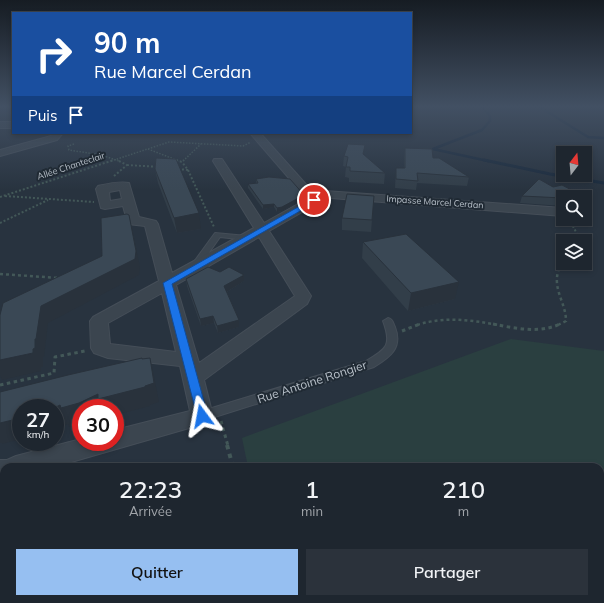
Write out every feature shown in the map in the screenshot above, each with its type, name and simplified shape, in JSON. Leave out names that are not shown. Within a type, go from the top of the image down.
[{"type":"street","points":[[1,153],[54,138],[57,134]]},
{"type":"street","points":[[218,160],[261,230],[303,296],[301,300],[191,369],[108,351],[101,348],[99,321],[247,238],[261,230],[314,200],[258,136]]},
{"type":"street","points":[[124,438],[210,414],[191,369],[151,224],[133,221],[125,186],[102,189],[105,205],[128,202]]},
{"type":"street","name":"Impasse Marcel Cerdan","points":[[308,193],[556,211]]},
{"type":"street","points":[[31,463],[75,451]]},
{"type":"lane","points":[[193,268],[218,235],[247,238]]},
{"type":"lane","points":[[388,321],[394,334]]},
{"type":"lane","name":"Rue Antoine Rongier","points":[[210,414],[370,364],[386,354],[393,343],[394,334]]},
{"type":"path","name":"Allée Chanteclair","points":[[4,196],[169,142],[243,146],[258,136]]},
{"type":"path","points":[[182,162],[201,143]]},
{"type":"path","points":[[74,144],[68,146],[69,150],[102,154],[117,159],[127,165],[165,168]]},
{"type":"path","points":[[148,148],[182,162],[188,170],[218,235]]},
{"type":"path","points":[[102,189],[102,186],[127,165]]},
{"type":"path","points":[[173,168],[188,170]]},
{"type":"path","points":[[0,196],[77,202],[104,201]]},
{"type":"path","points":[[0,223],[48,200]]},
{"type":"path","points":[[394,334],[413,326],[449,318],[545,330],[557,327],[566,321],[567,313],[556,283],[558,270]]},
{"type":"path","points":[[0,274],[66,278]]},
{"type":"path","points":[[0,385],[54,373],[55,357],[101,348]]},
{"type":"path","points":[[210,414],[231,463]]},
{"type":"green space","points":[[511,339],[604,351],[604,463],[247,463],[242,438]]},
{"type":"building","points":[[348,144],[365,145],[363,154],[385,173],[350,171],[350,167],[346,167],[348,157],[344,156]]},
{"type":"building","points":[[405,148],[432,149],[433,158],[439,158],[469,177],[417,173],[418,181],[396,179],[396,168],[405,168]]},
{"type":"building","points":[[156,158],[176,159],[199,213],[174,218],[155,169]]},
{"type":"building","points":[[269,177],[290,179],[304,195],[282,207],[277,208],[274,204],[263,205],[248,184],[258,183],[256,179]]},
{"type":"building","points":[[539,179],[553,187],[562,185],[572,190],[556,190],[556,198],[522,196]]},
{"type":"building","points":[[347,194],[374,196],[372,220],[342,218]]},
{"type":"building","points":[[127,214],[129,215],[136,251],[135,259],[41,306],[33,353],[0,360],[0,315],[3,303],[102,256],[101,218]]},
{"type":"building","points":[[406,234],[459,282],[411,293],[363,242]]},
{"type":"building","points":[[208,267],[220,272],[229,267],[244,275],[224,286],[239,320],[217,326],[213,316],[200,319],[186,279]]},
{"type":"building","points":[[142,358],[150,358],[154,383],[145,387],[98,399],[98,394],[87,399],[72,399],[72,405],[64,407],[64,399],[12,399],[12,420],[0,423],[0,392]]},
{"type":"waterway","points":[[471,134],[433,149],[488,161]]},
{"type":"waterway","points":[[583,134],[588,137],[604,138]]},
{"type":"waterway","points":[[484,160],[550,174],[604,183]]},
{"type":"route","points":[[202,416],[193,377],[167,283],[314,200]]}]
